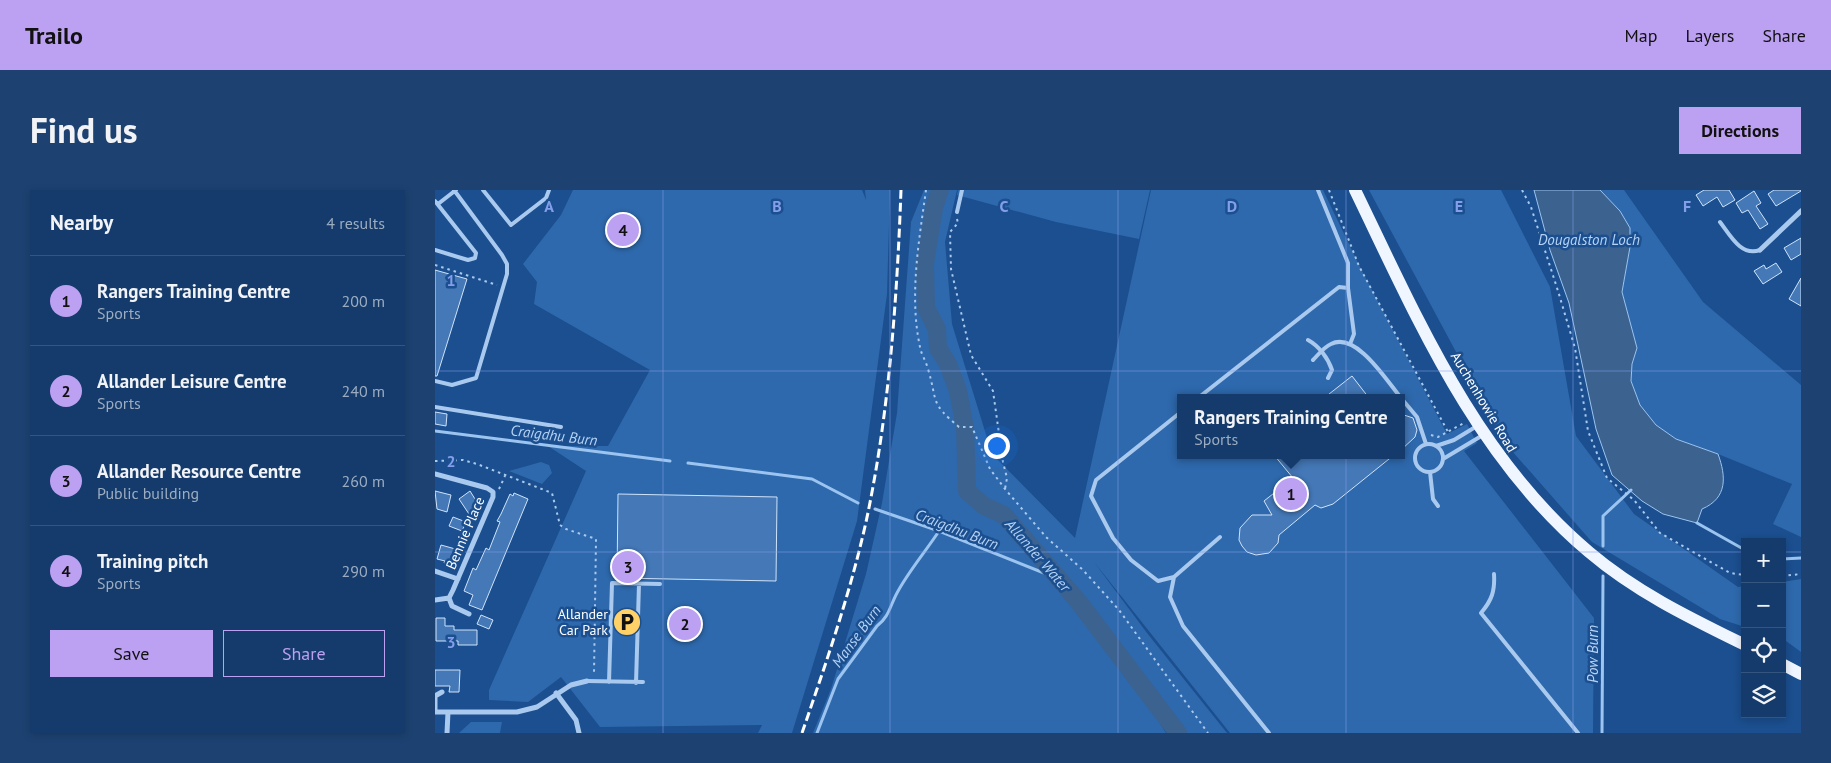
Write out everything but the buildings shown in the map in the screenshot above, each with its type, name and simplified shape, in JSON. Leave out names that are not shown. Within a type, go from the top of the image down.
[{"type":"main road","name":"Auchenhowie Road","points":[[1355,190],[1408,299],[1478,426],[1532,497],[1590,553],[1666,606],[1741,644]]},
{"type":"main road","points":[[1786,666],[1801,674]]},
{"type":"street","points":[[1760,250],[1801,211]]},
{"type":"street","name":"Bennie Place","points":[[435,474],[487,488],[493,492],[493,496],[449,598]]},
{"type":"street","points":[[435,571],[458,579]]},
{"type":"street","points":[[435,600],[449,598],[452,606],[469,614]]},
{"type":"street","points":[[442,692],[435,696],[435,712],[517,712],[537,707],[571,685],[587,681]]},
{"type":"street","points":[[556,694],[576,720],[579,733]]},
{"type":"street","points":[[447,733],[448,712]]},
{"type":"lane","points":[[435,250],[468,260],[475,258],[475,253],[437,202],[455,190],[507,264],[504,287],[476,378],[452,385],[435,382]]},
{"type":"lane","points":[[483,190],[511,225],[546,198],[549,190]]},
{"type":"lane","points":[[957,212],[962,190]]},
{"type":"lane","points":[[1318,190],[1348,263],[1348,288],[1354,334],[1350,344]]},
{"type":"lane","points":[[1720,222],[1744,250],[1754,252],[1760,250]]},
{"type":"lane","points":[[1203,394],[1339,287],[1348,288]]},
{"type":"lane","points":[[1308,340],[1315,344],[1322,352],[1332,370],[1328,378]]},
{"type":"lane","points":[[1313,360],[1331,344],[1339,342],[1350,344],[1360,349],[1398,394]]},
{"type":"lane","points":[[1405,403],[1417,417],[1426,444]]},
{"type":"lane","points":[[435,406],[561,427]]},
{"type":"lane","points":[[1177,415],[1097,480],[1091,496],[1113,538],[1131,560],[1158,581],[1174,577],[1220,537]]},
{"type":"lane","points":[[1431,472],[1421,469],[1415,460],[1418,450],[1426,444],[1436,446],[1454,440],[1478,426]]},
{"type":"lane","points":[[1431,472],[1440,466],[1443,459],[1478,426]]},
{"type":"lane","points":[[1436,446],[1441,451],[1443,459]]},
{"type":"lane","points":[[1431,472],[1433,498],[1438,506]]},
{"type":"lane","points":[[1494,574],[1495,588],[1491,602],[1481,613],[1578,733]]},
{"type":"lane","points":[[1174,577],[1170,597],[1183,626],[1269,733]]},
{"type":"lane","points":[[609,682],[612,583],[660,584]]},
{"type":"lane","points":[[636,683],[639,584]]},
{"type":"lane","points":[[587,681],[643,682]]},
{"type":"path","points":[[926,190],[917,249],[917,330],[935,404],[943,414],[959,427],[972,427],[990,469],[1005,489],[1046,537],[1083,570],[1119,610],[1208,733]]},
{"type":"path","points":[[1329,190],[1359,266],[1448,432]]},
{"type":"path","points":[[1522,190],[1531,207],[1575,348],[1588,431],[1607,478],[1634,500],[1660,533],[1730,573],[1741,574]]},
{"type":"path","points":[[957,212],[958,223],[950,232],[951,269],[971,356],[993,391],[1007,478],[1005,489]]},
{"type":"path","points":[[435,265],[504,287]]},
{"type":"path","points":[[1424,434],[1428,433],[1435,437],[1448,432],[1478,426]]},
{"type":"path","points":[[435,461],[463,460],[552,493],[560,525],[566,529],[596,539],[594,681]]},
{"type":"path","points":[[493,492],[501,488],[505,476]]},
{"type":"path","points":[[1786,576],[1801,574]]},
{"type":"shaded area","points":[[573,190],[862,190],[866,200],[865,190],[890,190],[887,294],[857,521],[792,733],[758,733],[762,725],[600,727],[561,677],[528,702],[489,700],[489,690],[586,471],[548,446],[608,446],[650,370],[534,304],[537,282],[523,264],[561,215]]},
{"type":"shaded area","points":[[924,190],[957,190],[945,242],[952,324],[992,454],[1075,538],[1151,190],[1323,190],[1360,267],[1447,434],[1467,424],[1477,443],[1464,451],[1594,618],[1593,733],[1230,733],[1094,562],[1147,633],[1227,733],[1174,733],[1121,661],[1166,733],[813,733],[831,689],[866,574],[882,503],[897,413],[911,222]]},
{"type":"shaded area","points":[[958,190],[1150,190],[1139,239],[1056,222],[957,195]]},
{"type":"shaded area","points":[[1369,190],[1501,190],[1550,287],[1576,436],[1634,514],[1738,587],[1741,587],[1741,626],[1720,619],[1592,542],[1505,443]]},
{"type":"shaded area","points":[[1600,190],[1624,190],[1703,302],[1801,385],[1801,537],[1773,524],[1792,484],[1676,439],[1656,425],[1640,405],[1631,381],[1632,364],[1637,348],[1622,292],[1630,247],[1630,228],[1620,211]]},
{"type":"shaded area","points":[[541,462],[549,465],[552,473],[542,484],[509,471]]},
{"type":"shaded area","points":[[1801,579],[1801,652],[1786,641],[1786,581]]},
{"type":"shaded area","points":[[471,722],[502,722],[500,733],[459,733]]},
{"type":"water","name":"Dougalston Loch","points":[[1534,190],[1600,190],[1620,211],[1630,228],[1630,247],[1622,292],[1637,348],[1632,364],[1631,381],[1640,405],[1656,425],[1676,439],[1718,454],[1723,470],[1721,493],[1717,499],[1702,509],[1697,523],[1663,514],[1642,501],[1612,475],[1596,429],[1569,303],[1550,250]]},
{"type":"waterway","name":"Allander Water","points":[[940,190],[934,208],[925,263],[926,308],[937,329],[938,348],[948,364],[958,391],[965,428],[967,491],[984,506],[1004,515],[1078,601],[1178,733]]},
{"type":"waterway","name":"Craigdhu Burn","points":[[435,431],[670,461]]},
{"type":"waterway","name":"Craigdhu Burn","points":[[688,463],[812,479],[858,503]]},
{"type":"waterway","name":"Pow Burn","points":[[1603,546],[1603,516],[1631,490]]},
{"type":"waterway","name":"Craigdhu Burn","points":[[875,509],[939,531],[1059,579]]},
{"type":"waterway","points":[[1697,523],[1741,548]]},
{"type":"waterway","name":"Manse Burn","points":[[817,733],[838,679],[884,619],[901,585],[939,531]]},
{"type":"waterway","points":[[1786,559],[1801,558]]},
{"type":"waterway","name":"Pow Burn","points":[[1602,733],[1603,576]]},
{"type":"railway","points":[[802,733],[853,576],[874,481],[891,357],[901,190]]},
{"type":"place","name":"Training pitch","points":[[623,230]]},
{"type":"place","name":"Rangers Training Centre","points":[[1291,494]]},
{"type":"place","name":"Allander Resource Centre","points":[[628,567]]},
{"type":"place","name":"Allander Car Park","points":[[627,622]]},
{"type":"place","name":"Allander Leisure Centre","points":[[685,624]]}]
